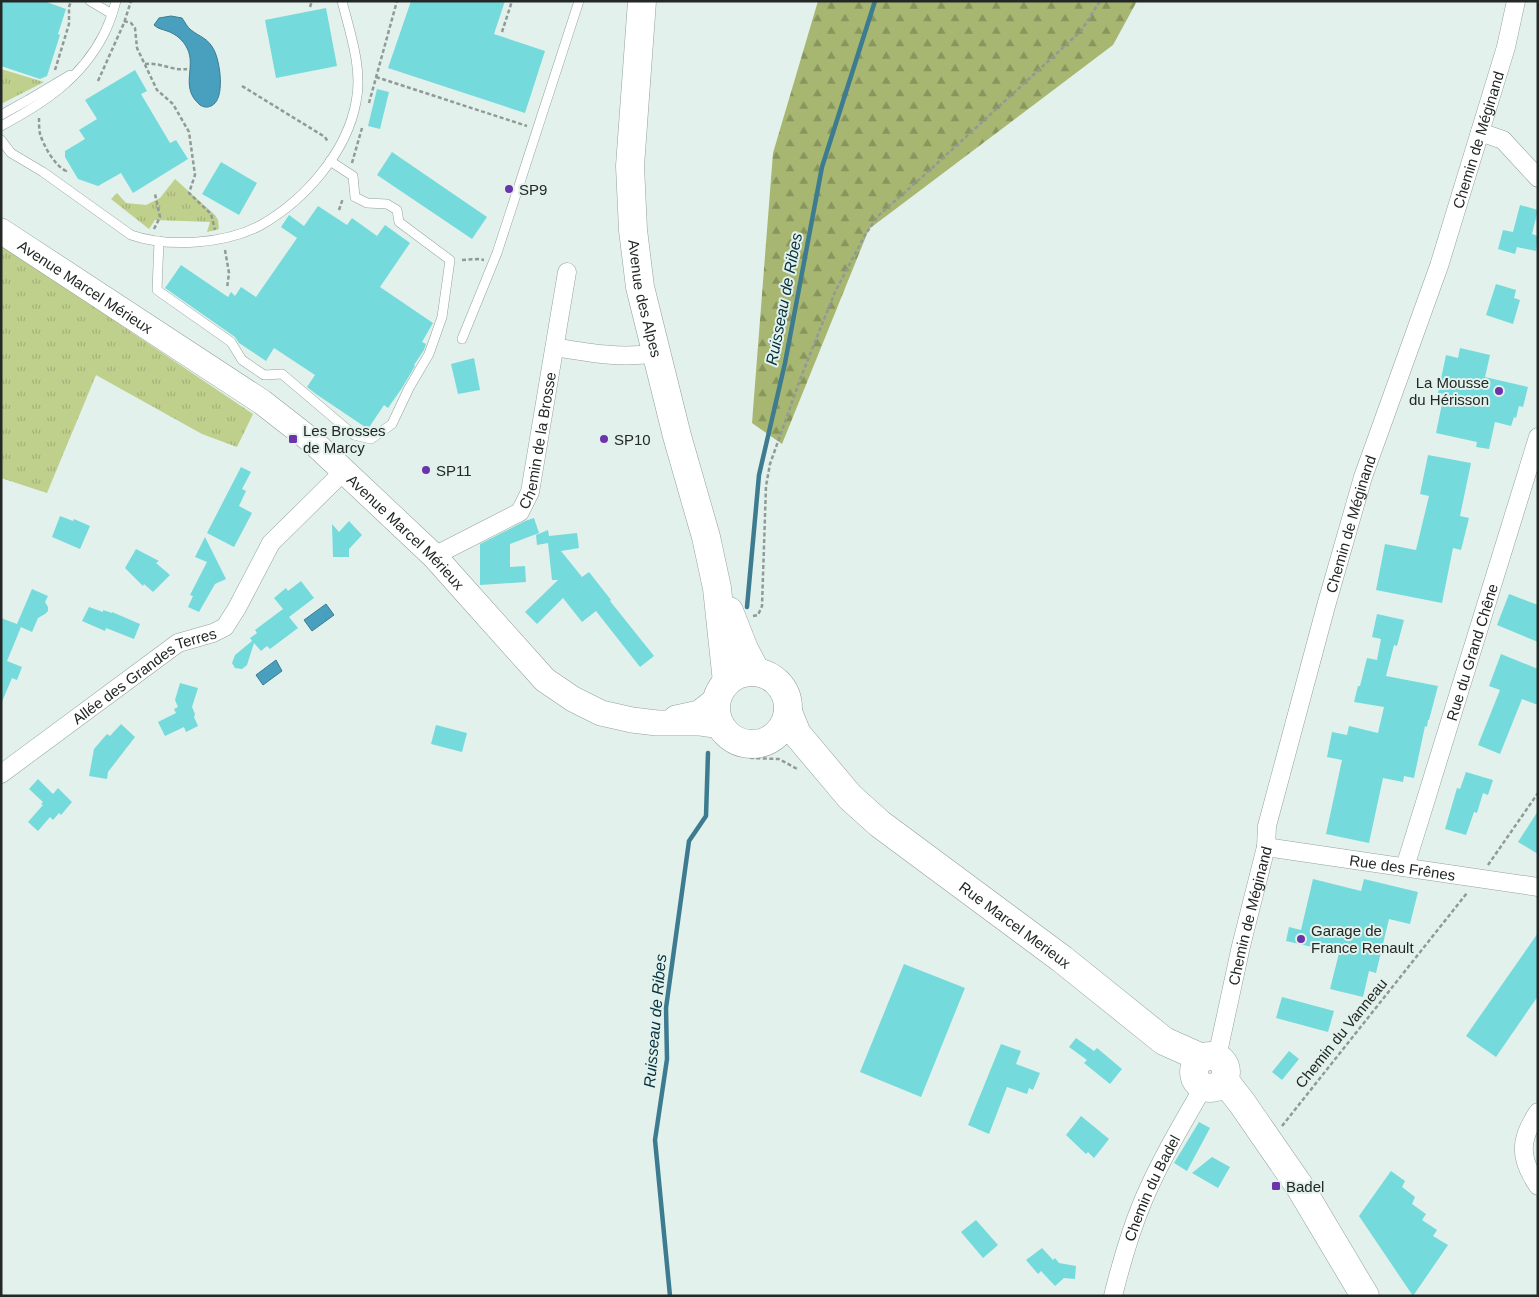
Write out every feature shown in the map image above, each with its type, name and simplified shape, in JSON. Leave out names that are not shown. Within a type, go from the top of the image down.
[{"type":"main road","name":"Avenue des Alpes","points":[[642,1],[630,166],[633,230],[640,287],[681,452],[706,537],[717,588],[722,691]]},
{"type":"main road","name":"Avenue Marcel Mérieux","points":[[1,231],[262,402],[312,440],[434,556],[545,680],[573,699],[601,713],[657,723],[699,723],[718,734]]},
{"type":"main road","name":"Avenue des Alpes","points":[[717,588],[756,672]]},
{"type":"main road","points":[[756,672],[774,679],[783,688],[788,700],[788,712],[782,729],[767,742],[757,744],[747,744],[729,736],[718,734],[716,708],[722,691],[734,677],[756,672]]},
{"type":"main road","name":"Avenue Marcel Mérieux","points":[[657,723],[698,713],[722,691]]},
{"type":"main road","name":"Rue Marcel Merieux","points":[[788,712],[797,734],[836,782],[880,824],[1062,959],[1164,1040],[1212,1070],[1242,1103],[1300,1187],[1365,1296]]},
{"type":"main road","name":"Rue Marcel Merieux","points":[[767,742],[788,752],[836,782]]},
{"type":"street","name":"Chemin de Méginand","points":[[1212,1070],[1266,847],[1272,807],[1326,606],[1363,477],[1439,266],[1506,47],[1516,1]]},
{"type":"street","points":[[1480,132],[1502,140],[1538,178]]},
{"type":"street","name":"Chemin de la Brosse","points":[[434,556],[520,512],[530,492],[567,272]]},
{"type":"street","points":[[555,347],[606,355],[656,353]]},
{"type":"street","name":"Rue du Grand Chêne","points":[[1405,867],[1538,437]]},
{"type":"street","name":"Allée des Grandes Terres","points":[[1,774],[178,643],[213,633],[225,627],[271,543],[344,470]]},
{"type":"street","name":"Rue des Frênes","points":[[1266,847],[1538,887]]},
{"type":"street","name":"Chemin du Badel","points":[[1113,1296],[1125,1252],[1143,1202],[1165,1156],[1212,1070]]},
{"type":"street","points":[[1538,1112],[1529,1126],[1522,1150],[1530,1175],[1538,1186]]},
{"type":"lane","points":[[90,1],[112,14]]},
{"type":"lane","points":[[1,126],[60,90],[79,70],[93,54],[104,34],[116,1]]},
{"type":"lane","points":[[1,140],[12,153],[58,182],[131,235],[144,239],[186,243],[220,238],[260,225],[291,204],[324,171],[346,136],[356,102],[358,82],[342,1]]},
{"type":"lane","points":[[462,340],[497,253],[579,1]]},
{"type":"lane","points":[[1,115],[79,70]]},
{"type":"lane","points":[[159,241],[157,290],[232,342],[242,360],[264,374],[282,374],[354,434],[371,439],[392,424],[428,354],[442,317],[450,260],[400,222],[396,210],[387,204],[367,203],[355,197],[353,176],[330,161]]},
{"type":"path","points":[[60,81],[55,69],[69,24],[71,1]]},
{"type":"path","points":[[98,81],[131,1]]},
{"type":"path","points":[[310,7],[312,1]]},
{"type":"path","points":[[502,32],[512,1]]},
{"type":"path","points":[[762,606],[766,486],[770,464],[801,377],[835,292],[865,235],[878,216],[932,169],[1081,31],[1100,1]]},
{"type":"path","points":[[124,21],[131,23],[135,28],[137,48],[144,64],[158,90],[173,104],[189,132],[195,175],[189,192],[211,214],[215,231],[226,252],[229,273],[227,288]]},
{"type":"path","points":[[144,64],[162,64],[177,70],[187,69]]},
{"type":"path","points":[[376,77],[538,130]]},
{"type":"path","points":[[242,86],[325,137],[336,152]]},
{"type":"path","points":[[38,105],[40,134],[47,150],[60,168],[66,171],[58,182]]},
{"type":"path","points":[[154,230],[160,217],[155,194]]},
{"type":"path","points":[[450,260],[478,259],[487,261]]},
{"type":"path","points":[[718,734],[733,752],[752,758],[779,760],[804,773]]},
{"type":"path","name":"Chemin du Vanneau","points":[[1268,1142],[1478,879],[1538,793]]},
{"type":"green space","points":[[818,1],[1137,1],[1113,45],[869,229],[782,444],[752,423],[773,153]]},
{"type":"green space","points":[[1,69],[44,82],[1,104]]},
{"type":"green space","points":[[175,179],[215,215],[218,220],[219,229],[207,232],[210,222],[155,220],[149,229],[111,199],[117,193],[126,203],[146,205],[160,198]]},
{"type":"green space","points":[[2,245],[253,414],[237,447],[202,434],[96,375],[47,493],[1,478]]},
{"type":"water","points":[[171,16],[182,18],[190,29],[206,40],[214,50],[220,71],[220,89],[216,102],[211,106],[205,107],[200,105],[191,91],[189,84],[190,55],[185,45],[170,32],[154,25],[159,18]]},
{"type":"water","points":[[326,604],[334,615],[312,631],[304,620]]},
{"type":"water","points":[[276,660],[282,671],[263,685],[256,675]]},
{"type":"building","points":[[1,1],[44,1],[66,9],[47,76],[40,79],[1,66]]},
{"type":"building","points":[[411,1],[505,1],[494,34],[545,51],[525,113],[388,68]]},
{"type":"building","points":[[326,8],[337,66],[276,78],[265,20]]},
{"type":"building","points":[[135,70],[147,91],[141,94],[170,143],[176,140],[188,159],[133,193],[121,173],[98,186],[78,179],[65,157],[65,151],[85,139],[79,130],[97,119],[85,100]]},
{"type":"building","points":[[377,89],[389,92],[380,129],[368,126]]},
{"type":"building","points":[[392,152],[487,217],[472,239],[377,175]]},
{"type":"building","points":[[221,162],[257,183],[239,215],[202,194]]},
{"type":"building","points":[[1520,205],[1538,210],[1532,234],[1538,236],[1536,251],[1517,247],[1515,254],[1498,249],[1503,230],[1513,232]]},
{"type":"building","points":[[318,206],[347,225],[352,218],[377,236],[385,225],[410,243],[380,287],[433,323],[422,342],[426,344],[424,350],[402,388],[388,408],[384,405],[368,429],[307,387],[315,375],[274,348],[266,361],[165,288],[181,265],[228,297],[231,292],[235,296],[241,287],[256,297],[297,238],[281,227],[289,215],[304,226]]},
{"type":"building","points":[[1496,284],[1516,290],[1514,298],[1520,300],[1513,324],[1486,315]]},
{"type":"building","points":[[1460,348],[1490,355],[1485,377],[1528,387],[1523,407],[1519,406],[1516,418],[1514,417],[1511,426],[1495,422],[1489,449],[1476,447],[1477,442],[1436,433],[1444,394],[1438,393],[1446,355],[1458,358]]},
{"type":"building","points":[[474,358],[480,390],[458,394],[451,364]]},
{"type":"building","points":[[1428,455],[1471,463],[1460,516],[1469,518],[1461,550],[1453,548],[1442,603],[1376,590],[1385,544],[1416,550],[1429,496],[1420,494]]},
{"type":"building","points":[[241,467],[251,472],[242,489],[246,491],[239,506],[252,513],[234,547],[207,533]]},
{"type":"building","points":[[60,516],[73,521],[74,519],[90,526],[80,549],[52,537]]},
{"type":"building","points":[[534,518],[539,533],[510,544],[510,567],[525,566],[526,582],[480,585],[480,544]]},
{"type":"building","points":[[349,521],[362,535],[349,549],[349,557],[333,557],[332,524],[339,532]]},
{"type":"building","points":[[548,530],[549,536],[577,533],[579,548],[561,551],[582,577],[589,572],[654,656],[640,667],[596,611],[582,622],[563,598],[537,624],[525,612],[558,580],[552,580],[548,543],[537,545],[536,535]]},
{"type":"building","points":[[205,537],[226,579],[215,584],[199,612],[188,607],[193,596],[190,595],[207,562],[195,557]]},
{"type":"building","points":[[136,549],[159,561],[156,563],[170,575],[153,592],[144,584],[143,586],[125,568]]},
{"type":"building","points":[[301,581],[314,598],[289,617],[298,628],[270,649],[267,646],[261,651],[254,643],[247,665],[242,669],[235,668],[232,663],[235,655],[252,641],[250,638],[257,633],[255,630],[283,609],[274,598],[286,588],[288,591]]},
{"type":"building","points":[[32,589],[48,596],[45,602],[48,611],[38,618],[32,632],[21,627],[7,661],[22,667],[17,680],[12,678],[1,704],[1,618],[17,624]]},
{"type":"building","points":[[1509,594],[1538,605],[1538,642],[1497,625]]},
{"type":"building","points":[[89,607],[103,612],[103,610],[112,612],[140,624],[134,639],[106,628],[105,631],[82,621]]},
{"type":"building","points":[[1377,614],[1404,620],[1397,646],[1394,645],[1386,676],[1438,686],[1427,727],[1425,726],[1414,778],[1404,776],[1403,782],[1383,778],[1369,843],[1326,834],[1342,760],[1327,757],[1332,732],[1347,735],[1349,726],[1378,733],[1384,707],[1354,702],[1367,658],[1377,660],[1381,639],[1372,637]]},
{"type":"building","points":[[1501,654],[1538,669],[1538,705],[1522,699],[1500,754],[1478,745],[1500,690],[1489,686]]},
{"type":"building","points":[[180,683],[198,688],[192,707],[198,726],[186,732],[184,727],[165,736],[158,722],[176,713],[174,709],[178,707],[175,700]]},
{"type":"building","points":[[121,724],[135,737],[108,772],[107,779],[89,776],[94,749],[107,734],[110,736]]},
{"type":"building","points":[[436,725],[467,733],[462,752],[431,744]]},
{"type":"building","points":[[1466,772],[1493,780],[1488,795],[1483,793],[1477,813],[1474,812],[1466,835],[1445,829],[1457,788],[1460,789]]},
{"type":"building","points":[[38,779],[53,794],[58,788],[72,802],[61,815],[59,813],[53,820],[50,817],[38,831],[28,822],[43,805],[41,804],[43,802],[29,789]]},
{"type":"building","points":[[1538,811],[1538,854],[1518,842]]},
{"type":"building","points":[[1313,879],[1361,891],[1364,879],[1418,892],[1410,924],[1389,919],[1376,973],[1369,971],[1363,997],[1330,989],[1339,953],[1286,941],[1289,927],[1301,930]]},
{"type":"building","points":[[1538,933],[1538,996],[1496,1057],[1466,1036]]},
{"type":"building","points":[[904,964],[965,988],[921,1097],[860,1072]]},
{"type":"building","points":[[1282,997],[1334,1011],[1328,1032],[1276,1018]]},
{"type":"building","points":[[1076,1038],[1094,1051],[1097,1048],[1122,1069],[1110,1084],[1084,1063],[1087,1060],[1069,1047]]},
{"type":"building","points":[[1001,1044],[1021,1051],[1016,1064],[1040,1073],[1033,1090],[1029,1088],[1027,1094],[1007,1087],[989,1134],[968,1125]]},
{"type":"building","points":[[1289,1051],[1299,1059],[1282,1080],[1272,1072]]},
{"type":"building","points":[[1081,1116],[1109,1139],[1094,1158],[1088,1152],[1086,1154],[1066,1135]]},
{"type":"building","points":[[1199,1122],[1210,1128],[1187,1171],[1174,1163]]},
{"type":"building","points":[[1212,1157],[1230,1167],[1218,1188],[1192,1173]]},
{"type":"building","points":[[1391,1171],[1405,1181],[1402,1187],[1415,1197],[1412,1204],[1426,1214],[1422,1220],[1437,1230],[1433,1236],[1448,1245],[1413,1296],[1359,1216]]},
{"type":"building","points":[[976,1220],[998,1245],[983,1258],[961,1232]]},
{"type":"building","points":[[1042,1248],[1053,1260],[1055,1258],[1059,1263],[1076,1266],[1075,1279],[1064,1278],[1055,1286],[1041,1271],[1038,1274],[1026,1260]]},
{"type":"waterway","name":"Ruisseau de Ribes","points":[[747,607],[759,475],[785,363],[822,167],[875,1]]},
{"type":"waterway","name":"Ruisseau de Ribes","points":[[670,1296],[655,1140],[667,1059],[666,1008],[689,841],[706,816],[708,753]]},
{"type":"place","name":"SP9","points":[[509,189]]},
{"type":"place","name":"La Mousse du Hérisson","points":[[1499,391]]},
{"type":"place","name":"Les Brosses de Marcy","points":[[293,439]]},
{"type":"place","name":"SP10","points":[[604,439]]},
{"type":"place","name":"SP11","points":[[426,470]]},
{"type":"place","name":"Garage de France Renault","points":[[1301,939]]},
{"type":"place","name":"Badel","points":[[1276,1186]]}]
